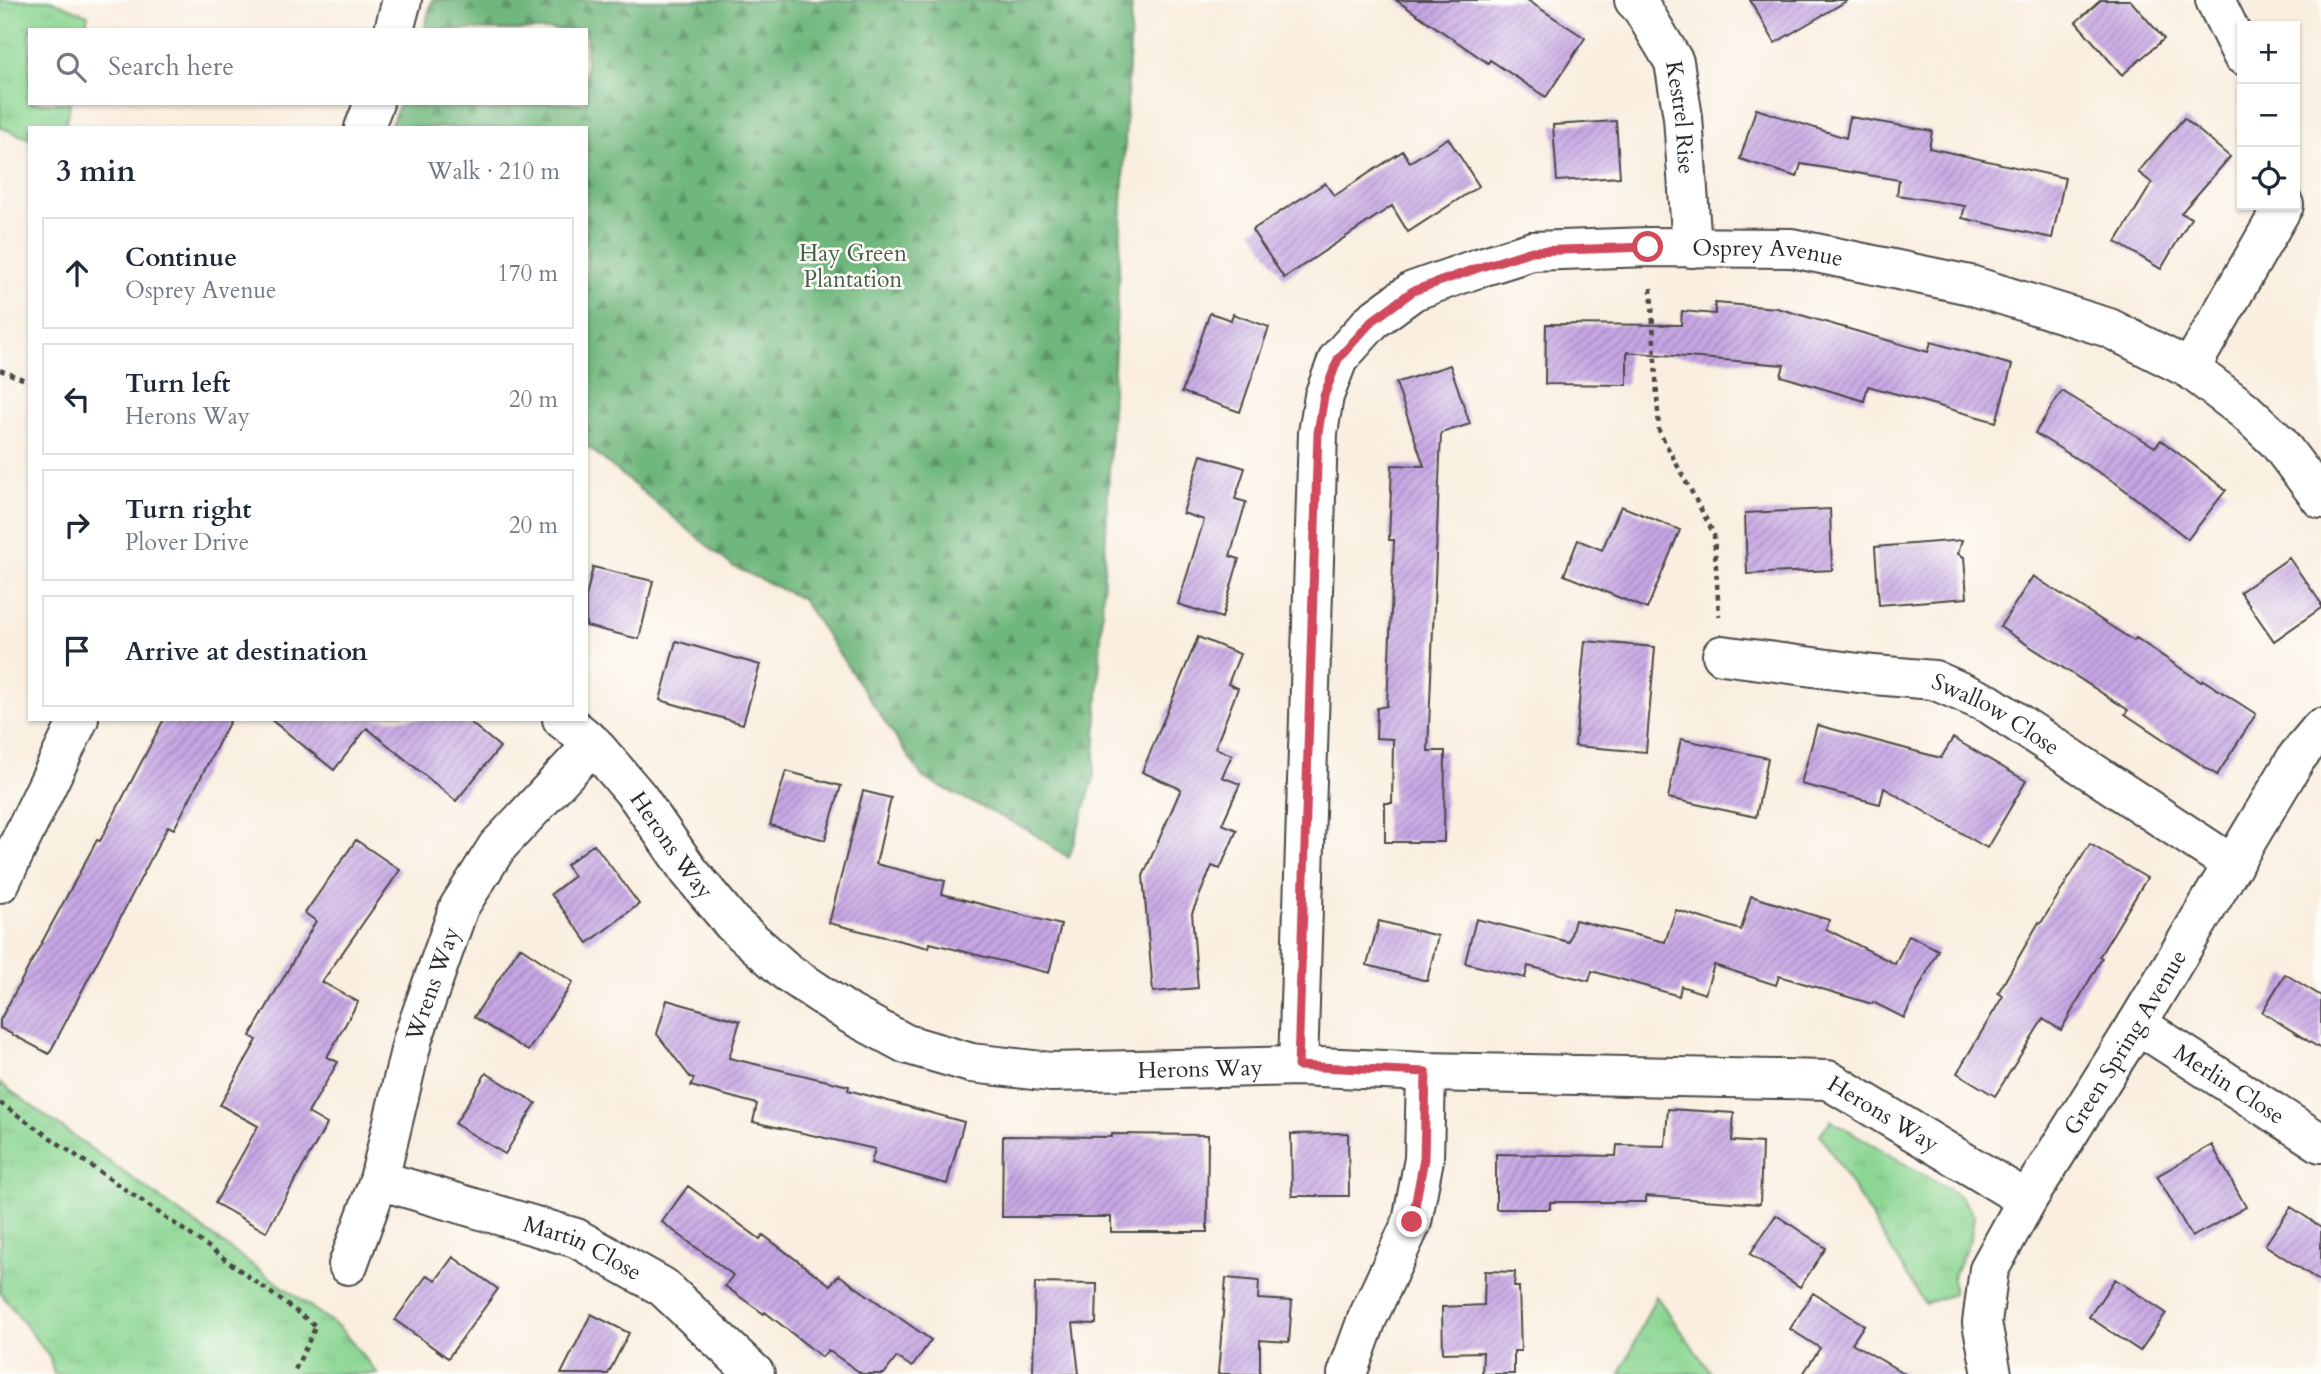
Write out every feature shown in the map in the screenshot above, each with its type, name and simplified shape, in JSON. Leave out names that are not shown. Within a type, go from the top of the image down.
[{"type":"street","name":"Kestrel Rise","points":[[1634,0],[1674,62],[1683,117],[1692,248]]},
{"type":"street","points":[[2215,0],[2237,45]]},
{"type":"street","points":[[365,126],[373,105]]},
{"type":"street","points":[[2190,369],[2281,210]]},
{"type":"street","name":"Osprey Avenue","points":[[1298,1066],[1318,433],[1324,396],[1338,359],[1372,321],[1413,291],[1532,251],[1648,247],[1792,248],[1969,285],[2109,328],[2190,369],[2244,410],[2278,442],[2321,499]]},
{"type":"street","name":"Swallow Close","points":[[1722,655],[1934,680],[1989,704],[2233,864]]},
{"type":"street","points":[[0,883],[78,721]]},
{"type":"street","name":"Herons Way","points":[[564,721],[593,744],[638,797],[689,871],[732,923],[787,972],[850,1014],[906,1044],[971,1063],[1051,1072],[1298,1066],[1426,1072],[1828,1080],[2027,1200]]},
{"type":"street","name":"Green Spring Avenue","points":[[1992,1374],[1982,1323],[1990,1269],[2027,1200],[2137,1024],[2297,757],[2321,728]]},
{"type":"street","name":"Wrens Way","points":[[348,1265],[379,1180],[413,1038],[459,907],[497,847],[593,744]]},
{"type":"street","name":"Merlin Close","points":[[2137,1024],[2321,1143]]},
{"type":"street","points":[[1346,1374],[1367,1319],[1412,1222],[1424,1159],[1426,1072]]},
{"type":"street","name":"Martin Close","points":[[379,1180],[576,1238],[663,1287],[755,1374]]},
{"type":"path","points":[[1648,247],[1659,431],[1714,534],[1722,655]]},
{"type":"path","points":[[0,370],[28,381]]},
{"type":"path","points":[[0,1103],[207,1246],[316,1326],[293,1374]]},
{"type":"green space","points":[[0,0],[50,0],[88,15],[85,28],[28,28],[28,105],[70,105],[65,126],[28,126],[28,138],[0,127]]},
{"type":"green space","name":"Hay Green Plantation","points":[[432,0],[1132,0],[1094,778],[1069,858],[1028,830],[923,778],[802,599],[732,566],[588,447],[588,126],[390,126],[399,105],[588,105],[588,28],[425,28]]},
{"type":"green space","points":[[0,1083],[340,1328],[378,1374],[54,1374],[50,1358],[0,1292]]},
{"type":"green space","points":[[1831,1120],[1961,1197],[1974,1216],[1971,1237],[1953,1277],[1953,1294],[1925,1304],[1820,1134]]},
{"type":"green space","points":[[1656,1296],[1712,1374],[1620,1374]]},
{"type":"building","points":[[1396,0],[1527,0],[1585,38],[1546,97],[1490,60],[1488,63]]},
{"type":"building","points":[[1750,0],[1848,0],[1775,43]]},
{"type":"building","points":[[2101,0],[2130,0],[2164,39],[2122,75],[2076,22]]},
{"type":"building","points":[[1756,109],[1846,138],[1850,117],[1932,131],[1929,148],[2065,178],[2052,238],[1962,218],[1965,206],[1897,195],[1899,180],[1801,164],[1797,177],[1740,159]]},
{"type":"building","points":[[2184,118],[2230,157],[2181,213],[2191,218],[2161,269],[2116,242],[2152,183],[2138,172]]},
{"type":"building","points":[[1616,121],[1620,177],[1557,181],[1553,125]]},
{"type":"building","points":[[1448,138],[1479,186],[1408,232],[1392,206],[1284,278],[1252,230],[1325,183],[1334,196],[1403,151],[1410,162]]},
{"type":"building","points":[[1715,303],[1777,308],[1928,352],[1931,342],[2012,365],[1996,422],[1868,386],[1864,401],[1781,376],[1784,365],[1627,352],[1627,385],[1545,384],[1546,324],[1681,325],[1682,311],[1715,314]]},
{"type":"building","points":[[1210,313],[1231,320],[1233,314],[1269,327],[1240,412],[1182,392]]},
{"type":"building","points":[[1450,365],[1470,424],[1441,433],[1428,751],[1445,751],[1444,842],[1385,842],[1385,803],[1392,803],[1393,739],[1376,738],[1377,708],[1387,706],[1394,540],[1389,540],[1392,465],[1424,466],[1396,383]]},
{"type":"building","points":[[2062,391],[2155,447],[2161,440],[2226,490],[2188,539],[2116,483],[2035,433]]},
{"type":"building","points":[[1201,455],[1245,468],[1235,499],[1246,502],[1230,556],[1239,559],[1222,618],[1178,604],[1204,520],[1183,513]]},
{"type":"building","points":[[1621,506],[1680,530],[1647,609],[1564,575],[1578,540],[1602,550]]},
{"type":"building","points":[[1830,509],[1832,570],[1747,574],[1745,513]]},
{"type":"building","points":[[1962,540],[1958,554],[1964,557],[1967,598],[1879,605],[1875,547]]},
{"type":"building","points":[[2289,558],[2321,603],[2321,608],[2274,641],[2240,592]]},
{"type":"building","points":[[593,567],[653,581],[639,639],[588,626],[588,588]]},
{"type":"building","points":[[2033,576],[2134,641],[2136,638],[2201,682],[2203,680],[2256,714],[2217,775],[2125,714],[2128,710],[2000,627]]},
{"type":"building","points":[[1198,637],[1240,654],[1228,684],[1238,688],[1215,748],[1232,755],[1222,777],[1240,784],[1222,824],[1237,830],[1220,869],[1212,866],[1192,913],[1198,988],[1153,992],[1143,876],[1181,789],[1142,772]]},
{"type":"building","points":[[676,641],[760,665],[743,724],[660,700]]},
{"type":"building","points":[[1585,641],[1655,647],[1646,752],[1575,746]]},
{"type":"building","points":[[163,721],[230,721],[174,829],[168,826],[49,1054],[0,1028],[0,1020],[97,840],[100,841]]},
{"type":"building","points":[[273,721],[468,721],[500,747],[456,801],[367,728],[334,770]]},
{"type":"building","points":[[1817,725],[1941,758],[1953,738],[2026,781],[1987,848],[1884,788],[1880,804],[1801,784]]},
{"type":"building","points":[[1681,739],[1768,758],[1756,817],[1668,798]]},
{"type":"building","points":[[786,771],[841,786],[825,840],[770,825]]},
{"type":"building","points":[[863,791],[891,798],[876,864],[945,881],[942,894],[1061,925],[1049,973],[930,943],[929,948],[829,923]]},
{"type":"building","points":[[356,840],[400,870],[322,982],[358,1002],[327,1057],[338,1062],[308,1113],[327,1124],[266,1232],[215,1203],[258,1126],[220,1105],[257,1040],[250,1036],[316,921],[305,913]]},
{"type":"building","points":[[594,844],[639,904],[588,943],[551,894],[574,876],[566,865]]},
{"type":"building","points":[[2090,844],[2147,878],[2099,957],[2102,958],[2061,1030],[2043,1019],[1995,1096],[1957,1073],[2003,996],[1998,993],[2039,922],[2041,923]]},
{"type":"building","points":[[1751,896],[1829,920],[1826,929],[1895,964],[1909,935],[1938,950],[1904,1018],[1873,1002],[1872,1004],[1779,976],[1776,985],[1714,965],[1705,994],[1681,986],[1679,996],[1592,971],[1589,981],[1528,966],[1525,978],[1465,963],[1476,919],[1569,942],[1575,920],[1665,942],[1676,910],[1741,930]]},
{"type":"building","points":[[1379,921],[1438,936],[1427,981],[1367,965]]},
{"type":"building","points":[[520,947],[573,982],[528,1051],[474,1017]]},
{"type":"building","points":[[2285,974],[2321,996],[2321,1049],[2262,1012]]},
{"type":"building","points":[[667,1000],[740,1021],[729,1058],[849,1086],[848,1090],[964,1122],[947,1184],[871,1163],[875,1149],[753,1122],[757,1104],[691,1086],[694,1078],[690,1077],[657,1034]]},
{"type":"building","points":[[486,1073],[536,1103],[505,1154],[455,1124]]},
{"type":"building","points":[[1668,1109],[1734,1113],[1732,1141],[1762,1143],[1760,1204],[1646,1196],[1646,1202],[1550,1202],[1550,1209],[1496,1209],[1496,1154],[1616,1156],[1617,1145],[1665,1146]]},
{"type":"building","points":[[1348,1133],[1349,1196],[1292,1196],[1291,1134]]},
{"type":"building","points":[[1112,1134],[1208,1135],[1207,1232],[1111,1232],[1111,1217],[1002,1217],[1003,1136],[1112,1137]]},
{"type":"building","points":[[2212,1145],[2246,1207],[2192,1237],[2157,1176]]},
{"type":"building","points":[[688,1186],[760,1239],[763,1235],[830,1285],[839,1275],[931,1340],[912,1367],[897,1357],[884,1374],[862,1374],[828,1350],[822,1357],[765,1312],[764,1314],[725,1286],[733,1275],[662,1222]]},
{"type":"building","points":[[2291,1207],[2321,1227],[2321,1282],[2265,1245]]},
{"type":"building","points":[[1776,1215],[1826,1248],[1800,1287],[1750,1254]]},
{"type":"building","points":[[453,1257],[498,1289],[448,1358],[395,1320],[427,1275],[436,1280]]},
{"type":"building","points":[[1485,1271],[1515,1272],[1514,1287],[1519,1287],[1521,1351],[1514,1351],[1514,1374],[1482,1374],[1483,1352],[1443,1353],[1442,1307],[1484,1305]]},
{"type":"building","points":[[1226,1278],[1259,1281],[1258,1299],[1292,1301],[1289,1342],[1260,1340],[1260,1374],[1218,1374]]},
{"type":"building","points":[[2115,1279],[2166,1313],[2140,1351],[2089,1317]]},
{"type":"building","points":[[1035,1283],[1097,1284],[1096,1324],[1073,1323],[1079,1374],[1033,1374]]},
{"type":"building","points":[[1813,1293],[1864,1325],[1852,1343],[1905,1374],[1803,1374],[1820,1348],[1790,1329]]},
{"type":"building","points":[[591,1314],[629,1333],[608,1374],[561,1374]]},
{"type":"route","points":[[1412,1222],[1424,1159],[1426,1072],[1298,1066],[1318,433],[1324,396],[1338,359],[1372,321],[1413,291],[1532,251],[1648,247]]}]
